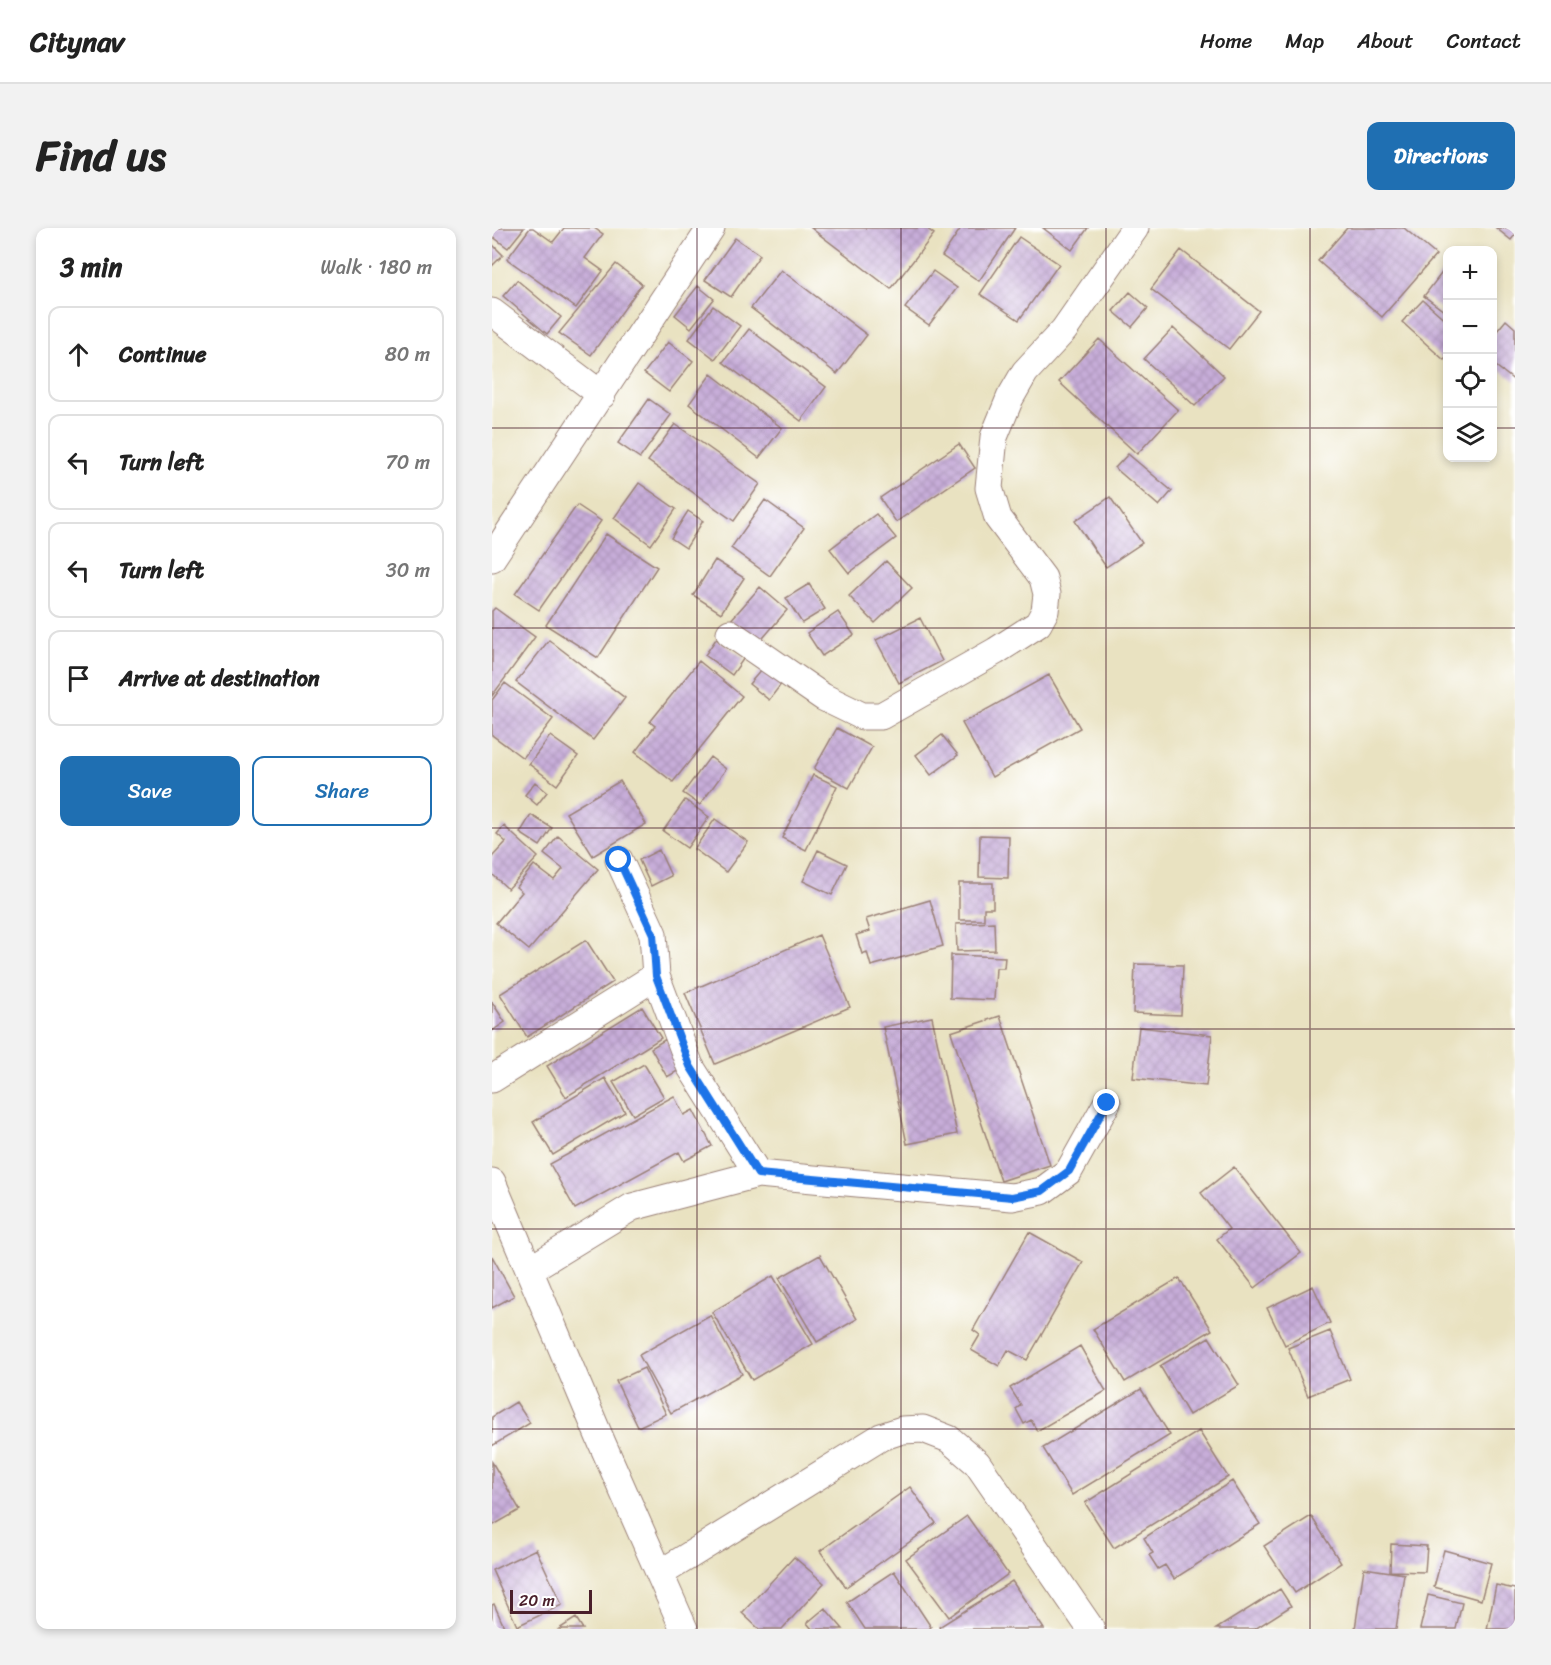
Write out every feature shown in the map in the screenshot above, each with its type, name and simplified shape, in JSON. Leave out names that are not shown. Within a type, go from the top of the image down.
[{"type":"street","points":[[492,558],[711,228]]},
{"type":"street","points":[[730,633],[823,697],[862,716],[881,716],[996,651],[1038,624],[1045,611],[1047,594],[1043,578],[998,518],[988,488],[994,437],[1010,398],[1025,372],[1064,330],[1135,228]]},
{"type":"street","points":[[492,312],[602,395]]},
{"type":"street","points":[[619,860],[653,934],[656,976],[690,1066],[758,1174]]},
{"type":"street","points":[[492,1079],[656,976]]},
{"type":"street","points":[[529,1270],[632,1207],[758,1174],[1012,1197],[1042,1191],[1069,1171],[1107,1103]]},
{"type":"street","points":[[492,1182],[602,1443],[661,1572],[684,1629]]},
{"type":"street","points":[[661,1572],[881,1437],[902,1430],[923,1430],[950,1439],[977,1463],[1091,1629]]},
{"type":"building","points":[[492,228],[524,228],[508,248],[492,236]]},
{"type":"building","points":[[530,228],[553,242],[564,228],[594,228],[603,234],[585,258],[603,271],[576,308],[507,259]]},
{"type":"building","points":[[811,228],[926,228],[934,234],[891,289]]},
{"type":"building","points":[[961,228],[1015,228],[979,281],[942,256]]},
{"type":"building","points":[[1043,228],[1088,228],[1072,250]]},
{"type":"building","points":[[1347,228],[1404,228],[1436,255],[1382,317],[1318,261]]},
{"type":"building","points":[[1496,228],[1515,228],[1515,235],[1511,240]]},
{"type":"building","points":[[1019,237],[1059,264],[1019,320],[980,294]]},
{"type":"building","points":[[735,238],[760,255],[731,297],[705,280]]},
{"type":"building","points":[[492,244],[503,255],[492,266]]},
{"type":"building","points":[[1181,250],[1259,311],[1229,349],[1151,289]]},
{"type":"building","points":[[616,264],[642,284],[591,355],[559,333]]},
{"type":"building","points":[[781,270],[867,335],[837,374],[751,308]]},
{"type":"building","points":[[933,271],[957,288],[929,325],[905,308]]},
{"type":"building","points":[[1443,271],[1443,310],[1424,296]]},
{"type":"building","points":[[517,280],[561,317],[547,334],[503,296]]},
{"type":"building","points":[[698,286],[714,299],[691,328],[675,315]]},
{"type":"building","points":[[1130,292],[1148,308],[1132,327],[1113,311]]},
{"type":"building","points":[[1423,300],[1443,318],[1443,359],[1402,322]]},
{"type":"building","points":[[713,306],[740,326],[715,359],[689,339]]},
{"type":"building","points":[[1506,320],[1515,328],[1515,381],[1497,367],[1497,331]]},
{"type":"building","points":[[1173,328],[1224,376],[1195,406],[1144,359]]},
{"type":"building","points":[[749,329],[826,387],[801,421],[723,362]]},
{"type":"building","points":[[1099,339],[1178,410],[1137,454],[1059,382]]},
{"type":"building","points":[[668,342],[693,361],[669,392],[644,373]]},
{"type":"building","points":[[711,374],[782,428],[759,458],[689,404]]},
{"type":"building","points":[[649,399],[671,415],[640,458],[618,443]]},
{"type":"building","points":[[675,424],[760,484],[734,521],[648,461]]},
{"type":"building","points":[[959,444],[975,468],[896,522],[880,498]]},
{"type":"building","points":[[1128,454],[1172,491],[1159,506],[1115,468]]},
{"type":"building","points":[[639,483],[676,509],[651,545],[614,518]]},
{"type":"building","points":[[1110,497],[1142,543],[1106,567],[1075,521]]},
{"type":"building","points":[[765,500],[804,528],[770,576],[731,548]]},
{"type":"building","points":[[577,505],[601,521],[539,610],[515,594]]},
{"type":"building","points":[[688,511],[703,521],[686,548],[671,538]]},
{"type":"building","points":[[876,514],[896,538],[849,573],[830,549]]},
{"type":"building","points":[[606,534],[657,567],[598,658],[546,625]]},
{"type":"building","points":[[715,560],[744,578],[721,613],[693,595]]},
{"type":"building","points":[[886,561],[912,588],[875,623],[849,596]]},
{"type":"building","points":[[809,584],[825,609],[802,623],[786,598]]},
{"type":"building","points":[[760,587],[787,610],[758,644],[730,621]]},
{"type":"building","points":[[495,608],[535,637],[492,696],[492,611]]},
{"type":"building","points":[[838,612],[854,635],[822,656],[807,633]]},
{"type":"building","points":[[920,618],[942,661],[899,683],[876,640]]},
{"type":"building","points":[[716,639],[744,658],[732,675],[705,655]]},
{"type":"building","points":[[549,640],[625,698],[593,740],[516,682]]},
{"type":"building","points":[[699,661],[742,696],[673,782],[635,752],[655,726],[650,722]]},
{"type":"building","points":[[763,668],[782,683],[769,700],[749,684]]},
{"type":"building","points":[[1049,675],[1080,728],[992,777],[962,723]]},
{"type":"building","points":[[505,683],[553,719],[523,758],[492,735],[492,700]]},
{"type":"building","points":[[837,728],[872,747],[849,788],[814,769]]},
{"type":"building","points":[[942,735],[958,755],[931,775],[916,755]]},
{"type":"building","points":[[550,736],[578,756],[557,785],[529,764]]},
{"type":"building","points":[[710,757],[726,769],[700,805],[683,793]]},
{"type":"building","points":[[813,775],[837,786],[806,850],[782,838]]},
{"type":"building","points":[[620,781],[646,824],[593,856],[566,813]]},
{"type":"building","points":[[535,782],[547,792],[537,805],[525,795]]},
{"type":"building","points":[[685,800],[709,817],[687,848],[663,831]]},
{"type":"building","points":[[531,815],[552,828],[540,846],[520,833]]},
{"type":"building","points":[[715,819],[748,842],[726,872],[694,849]]},
{"type":"building","points":[[504,826],[538,857],[508,889],[492,874],[492,857],[506,842],[497,834]]},
{"type":"building","points":[[980,835],[1009,836],[1008,878],[979,877]]},
{"type":"building","points":[[558,836],[598,869],[529,950],[496,923],[522,892],[516,887],[534,865],[554,880],[563,869],[544,854]]},
{"type":"building","points":[[659,850],[671,876],[651,886],[639,860]]},
{"type":"building","points":[[818,850],[847,864],[832,895],[803,881]]},
{"type":"building","points":[[959,883],[993,883],[993,908],[984,908],[984,920],[959,920]]},
{"type":"building","points":[[930,900],[943,946],[871,966],[867,952],[862,954],[856,935],[870,931],[866,919]]},
{"type":"building","points":[[994,922],[995,950],[957,951],[956,924]]},
{"type":"building","points":[[819,935],[850,1007],[715,1064],[685,993]]},
{"type":"building","points":[[586,940],[613,982],[527,1037],[500,994]]},
{"type":"building","points":[[951,955],[1005,957],[1004,968],[996,968],[994,1000],[950,998]]},
{"type":"building","points":[[1135,964],[1183,965],[1181,1015],[1133,1013]]},
{"type":"building","points":[[492,1002],[505,1022],[492,1031]]},
{"type":"building","points":[[642,1007],[661,1038],[566,1097],[547,1066]]},
{"type":"building","points":[[1000,1016],[1050,1165],[1001,1181],[951,1032]]},
{"type":"building","points":[[932,1017],[957,1134],[907,1144],[883,1027]]},
{"type":"building","points":[[1139,1027],[1212,1035],[1206,1086],[1133,1078]]},
{"type":"building","points":[[666,1039],[683,1068],[667,1077],[651,1048]]},
{"type":"building","points":[[644,1064],[664,1097],[633,1115],[613,1082]]},
{"type":"building","points":[[605,1078],[625,1112],[553,1155],[533,1122]]},
{"type":"building","points":[[674,1096],[684,1115],[693,1110],[712,1146],[684,1161],[679,1152],[575,1209],[550,1164]]},
{"type":"building","points":[[1234,1167],[1301,1253],[1255,1288],[1217,1239],[1229,1229],[1201,1193]]},
{"type":"building","points":[[1029,1232],[1083,1262],[1027,1360],[1008,1350],[999,1366],[971,1350],[980,1335],[973,1330]]},
{"type":"building","points":[[820,1255],[857,1319],[817,1342],[779,1278]]},
{"type":"building","points":[[492,1256],[514,1296],[492,1308]]},
{"type":"building","points":[[773,1276],[813,1344],[752,1380],[712,1312]]},
{"type":"building","points":[[1179,1278],[1212,1330],[1125,1382],[1093,1329]]},
{"type":"building","points":[[1313,1286],[1330,1323],[1285,1345],[1267,1308]]},
{"type":"building","points":[[710,1315],[742,1374],[671,1413],[639,1355]]},
{"type":"building","points":[[1330,1331],[1350,1379],[1308,1396],[1288,1348]]},
{"type":"building","points":[[1209,1337],[1239,1385],[1189,1415],[1160,1366]]},
{"type":"building","points":[[1080,1346],[1106,1391],[1037,1431],[1031,1420],[1024,1424],[1016,1409],[1021,1405],[1010,1388]]},
{"type":"building","points":[[644,1368],[666,1414],[638,1427],[616,1381]]},
{"type":"building","points":[[1141,1389],[1170,1435],[1072,1495],[1043,1448]]},
{"type":"building","points":[[516,1402],[530,1423],[492,1446],[492,1417]]},
{"type":"building","points":[[1199,1431],[1228,1477],[1114,1548],[1085,1503]]},
{"type":"building","points":[[492,1462],[520,1510],[492,1526]]},
{"type":"building","points":[[1232,1481],[1260,1524],[1174,1579],[1165,1565],[1158,1569],[1149,1555],[1153,1553],[1144,1538]]},
{"type":"building","points":[[910,1487],[936,1523],[846,1587],[820,1551]]},
{"type":"building","points":[[967,1516],[1008,1574],[949,1617],[906,1559]]},
{"type":"building","points":[[1311,1516],[1341,1563],[1295,1593],[1264,1546]]},
{"type":"building","points":[[1391,1544],[1427,1546],[1425,1572],[1390,1571]]},
{"type":"building","points":[[536,1549],[562,1605],[517,1626],[492,1570]]},
{"type":"building","points":[[1444,1550],[1491,1563],[1481,1600],[1434,1587]]},
{"type":"building","points":[[794,1557],[824,1583],[782,1629],[759,1629],[742,1613]]},
{"type":"building","points":[[1364,1568],[1404,1574],[1396,1629],[1355,1629]]},
{"type":"building","points":[[894,1571],[931,1627],[929,1629],[865,1629],[847,1602]]},
{"type":"building","points":[[1012,1581],[1044,1629],[940,1629],[939,1627]]},
{"type":"building","points":[[1496,1585],[1515,1589],[1515,1629],[1487,1629]]},
{"type":"building","points":[[1280,1589],[1291,1606],[1255,1629],[1216,1629]]},
{"type":"building","points":[[1428,1595],[1462,1603],[1456,1629],[1420,1629]]},
{"type":"building","points":[[494,1604],[505,1629],[492,1629],[492,1605]]},
{"type":"building","points":[[825,1608],[843,1629],[812,1629],[807,1623]]},
{"type":"building","points":[[576,1618],[583,1629],[559,1629]]},
{"type":"route","points":[[619,860],[653,934],[656,976],[690,1066],[758,1174],[1012,1197],[1042,1191],[1069,1171],[1107,1103]]}]
